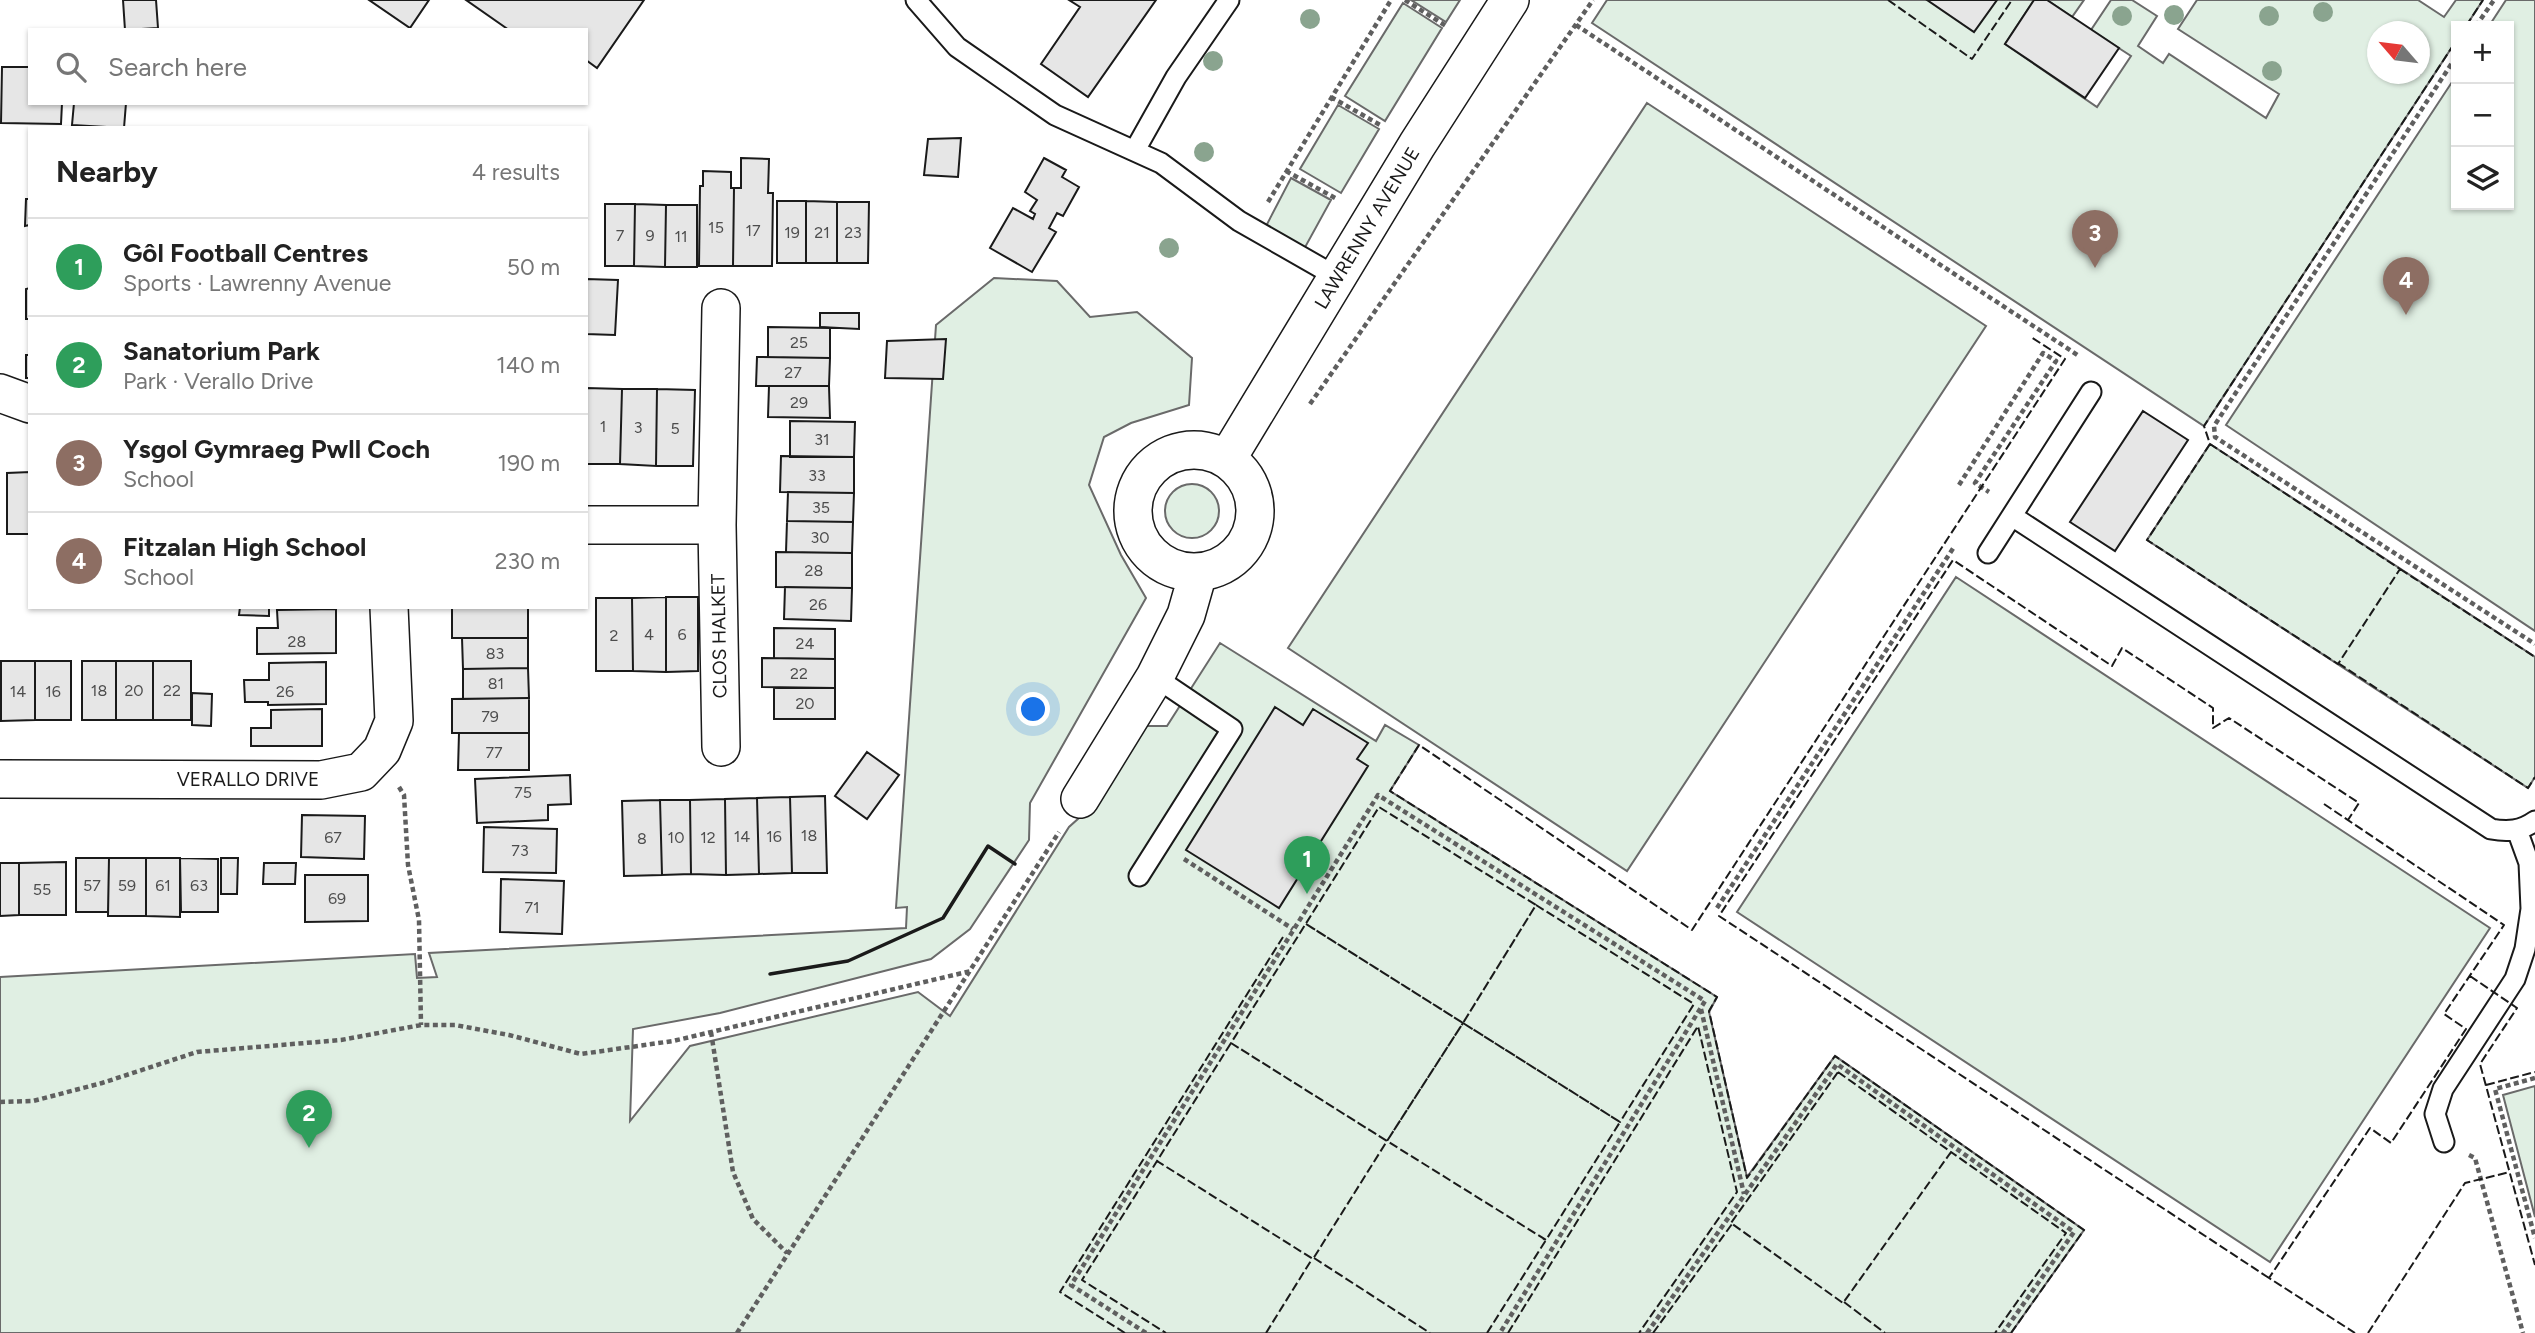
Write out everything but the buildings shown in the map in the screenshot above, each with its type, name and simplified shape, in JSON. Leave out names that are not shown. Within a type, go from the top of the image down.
[{"type":"street","name":"LAWRENNY AVENUE","points":[[1227,459],[1417,145],[1510,0]]},
{"type":"street","name":"CLOS HALKET","points":[[721,308],[717,525],[721,747]]},
{"type":"street","points":[[0,393],[28,403]]},
{"type":"street","points":[[1187,450],[1208,450],[1227,459],[1241,471],[1251,488],[1256,507],[1254,527],[1247,544],[1234,559],[1217,569],[1198,573],[1177,571],[1158,562],[1144,547],[1135,527],[1133,506],[1138,486],[1150,468],[1166,456],[1187,450]]},
{"type":"street","points":[[588,525],[717,525]]},
{"type":"street","points":[[1080,799],[1156,677],[1186,615],[1198,573]]},
{"type":"street","name":"VERALLO DRIVE","points":[[0,779],[321,780],[361,772],[382,750],[394,721],[389,609]]},
{"type":"lane","points":[[916,0],[957,47],[1055,115],[1161,163],[1252,229],[1337,277]]},
{"type":"lane","points":[[1135,150],[1176,77],[1229,0]]},
{"type":"lane","points":[[1988,553],[2091,392]]},
{"type":"lane","points":[[2012,516],[2491,829],[2516,830],[2535,821]]},
{"type":"lane","points":[[1139,876],[1232,729],[1156,677]]},
{"type":"lane","points":[[2444,1142],[2435,1114],[2443,1089],[2515,979],[2525,949],[2531,909],[2529,863],[2516,830]]},
{"type":"path","points":[[1252,229],[1391,0]]},
{"type":"path","points":[[1405,0],[1480,47]]},
{"type":"path","points":[[1307,409],[1593,0]]},
{"type":"path","points":[[2479,21],[2494,0]]},
{"type":"path","points":[[1576,25],[2079,356]]},
{"type":"path","points":[[2451,65],[2214,426],[2216,437],[2535,644]]},
{"type":"path","points":[[1331,97],[1417,145]]},
{"type":"path","points":[[1286,171],[1373,219]]},
{"type":"path","points":[[1959,485],[2043,353],[2056,361],[1975,483],[1989,492]]},
{"type":"path","points":[[1717,908],[1954,547]]},
{"type":"path","points":[[373,759],[393,776],[404,795],[408,864],[419,920],[421,1025]]},
{"type":"path","points":[[1146,1333],[1071,1285],[1378,795],[1705,1001],[1500,1333]]},
{"type":"path","points":[[737,1333],[1080,799]]},
{"type":"path","points":[[1160,844],[1293,929]]},
{"type":"path","points":[[0,1102],[33,1101],[102,1083],[197,1052],[341,1040],[421,1025],[455,1025],[509,1035],[581,1054],[673,1041],[971,971]]},
{"type":"path","points":[[1700,1008],[1744,1194]]},
{"type":"path","points":[[711,1032],[733,1172],[753,1219],[787,1253]]},
{"type":"path","points":[[1647,1333],[1837,1064],[2074,1232],[2003,1333]]},
{"type":"path","points":[[2535,1078],[2495,1089],[2535,1238]]},
{"type":"path","points":[[2444,1142],[2475,1158],[2523,1333]]},
{"type":"green space","points":[[1411,0],[1460,0],[1446,22]]},
{"type":"green space","points":[[1607,0],[2034,0],[2005,44],[2097,107],[2131,56],[2091,30],[2111,0],[2132,0],[2157,16],[2138,46],[2163,63],[2169,54],[2266,118],[2279,94],[2178,29],[2197,0],[2418,0],[2444,17],[2456,0],[2483,0],[2469,21],[2451,21],[2451,49],[2430,81],[2430,21],[2367,21],[2367,84],[2428,84],[2204,426],[1592,23]]},
{"type":"green space","points":[[2047,0],[2084,0],[2072,17]]},
{"type":"green space","points":[[2506,0],[2535,0],[2535,631],[2226,425],[2451,84],[2451,210],[2514,210],[2514,21],[2492,21]]},
{"type":"green space","points":[[1403,3],[1442,28],[1385,121],[1345,96]]},
{"type":"green space","points":[[1647,103],[1986,326],[1627,871],[1288,648]]},
{"type":"green space","points":[[1338,105],[1379,129],[1341,193],[1300,169]]},
{"type":"green space","points":[[1291,178],[1331,200],[1303,251],[1264,230]]},
{"type":"green space","points":[[994,278],[1057,281],[1090,317],[1137,312],[1192,358],[1189,405],[1131,423],[1104,437],[1089,485],[1121,555],[1146,598],[1030,803],[1029,840],[970,929],[931,959],[720,1013],[633,1029],[630,1121],[690,1046],[918,992],[950,1016],[1069,827],[1089,809],[1144,726],[1167,726],[1220,643],[1376,741],[1385,725],[1419,745],[1390,791],[1717,997],[1709,1012],[1747,1177],[1835,1056],[2084,1230],[2011,1333],[0,1333],[0,977],[415,954],[417,978],[437,977],[429,953],[906,928],[907,907],[896,908],[936,325]]},
{"type":"green space","points":[[2210,444],[2535,657],[2535,777],[2528,788],[2147,540]]},
{"type":"green space","points":[[1197,484],[1207,488],[1215,496],[1219,511],[1215,526],[1207,534],[1187,538],[1177,534],[1169,526],[1165,506],[1169,496],[1177,488]]},
{"type":"green space","points":[[1956,577],[2490,928],[2270,1262],[1737,912]]},
{"type":"green space","points":[[2535,1086],[2535,1217],[2503,1095]]},
{"type":"fence","points":[[1888,0],[1972,59],[2012,0]]},
{"type":"fence","points":[[2469,21],[2483,0]]},
{"type":"fence","points":[[2210,444],[2204,426],[2451,49]]},
{"type":"fence","points":[[2011,1333],[2084,1230],[1835,1056],[1747,1178],[1709,1011],[1717,997],[1390,791],[1419,745],[1692,930],[2065,359],[2031,337]]},
{"type":"fence","points":[[2210,444],[2400,569],[2338,664],[2147,540],[2210,444]]},
{"type":"fence","points":[[2269,1278],[1719,916],[1953,560],[2112,666],[2122,648],[2213,708],[2213,728],[2229,718],[2359,803],[2348,820]]},
{"type":"fence","points":[[2400,569],[2535,657]]},
{"type":"fence","points":[[2338,663],[2528,788],[2535,777]]},
{"type":"fence","points":[[2324,804],[2504,925],[2444,1014],[2466,1029],[2391,1143],[2370,1128],[2269,1278],[2355,1333]]},
{"type":"fence","points":[[1306,924],[1463,1023],[1387,1141],[1231,1043],[1379,807],[1536,905],[1463,1023],[1306,924]]},
{"type":"fence","points":[[1536,905],[1694,1004],[1620,1122],[1463,1023],[1536,905]]},
{"type":"fence","points":[[1125,1333],[1060,1292],[1283,937]]},
{"type":"fence","points":[[2470,976],[2517,1008],[2480,1064],[2535,1265]]},
{"type":"fence","points":[[1463,1023],[1620,1122],[1546,1240],[1387,1141],[1463,1023]]},
{"type":"fence","points":[[1508,1333],[1698,1026],[1737,1192],[1639,1333]]},
{"type":"fence","points":[[1231,1043],[1387,1141],[1313,1259],[1157,1161],[1231,1043]]},
{"type":"fence","points":[[1838,1072],[1951,1152],[1843,1303],[1731,1223],[1838,1072]]},
{"type":"fence","points":[[2486,1085],[2535,1072]]},
{"type":"fence","points":[[1950,1154],[1951,1152],[2066,1233],[1995,1333]]},
{"type":"fence","points":[[1158,1162],[1082,1280],[1166,1333]]},
{"type":"fence","points":[[2368,1333],[2465,1183],[2510,1172]]},
{"type":"fence","points":[[1653,1333],[1732,1224]]},
{"type":"fence","points":[[1487,1333],[1546,1240],[1543,1239]]},
{"type":"fence","points":[[1314,1258],[1430,1333]]},
{"type":"fence","points":[[1266,1333],[1312,1259]]},
{"type":"fence","points":[[1844,1302],[1885,1333]]},
{"type":"wall","points":[[770,974],[848,961],[943,918],[988,846],[1015,864]]},
{"type":"place","name":"Ysgol Gymraeg Pwll Coch","points":[[2095,268]]},
{"type":"place","name":"Fitzalan High School","points":[[2406,315]]},
{"type":"place","name":"Gôl Football Centres","points":[[1307,894]]},
{"type":"place","name":"Sanatorium Park","points":[[309,1148]]}]
